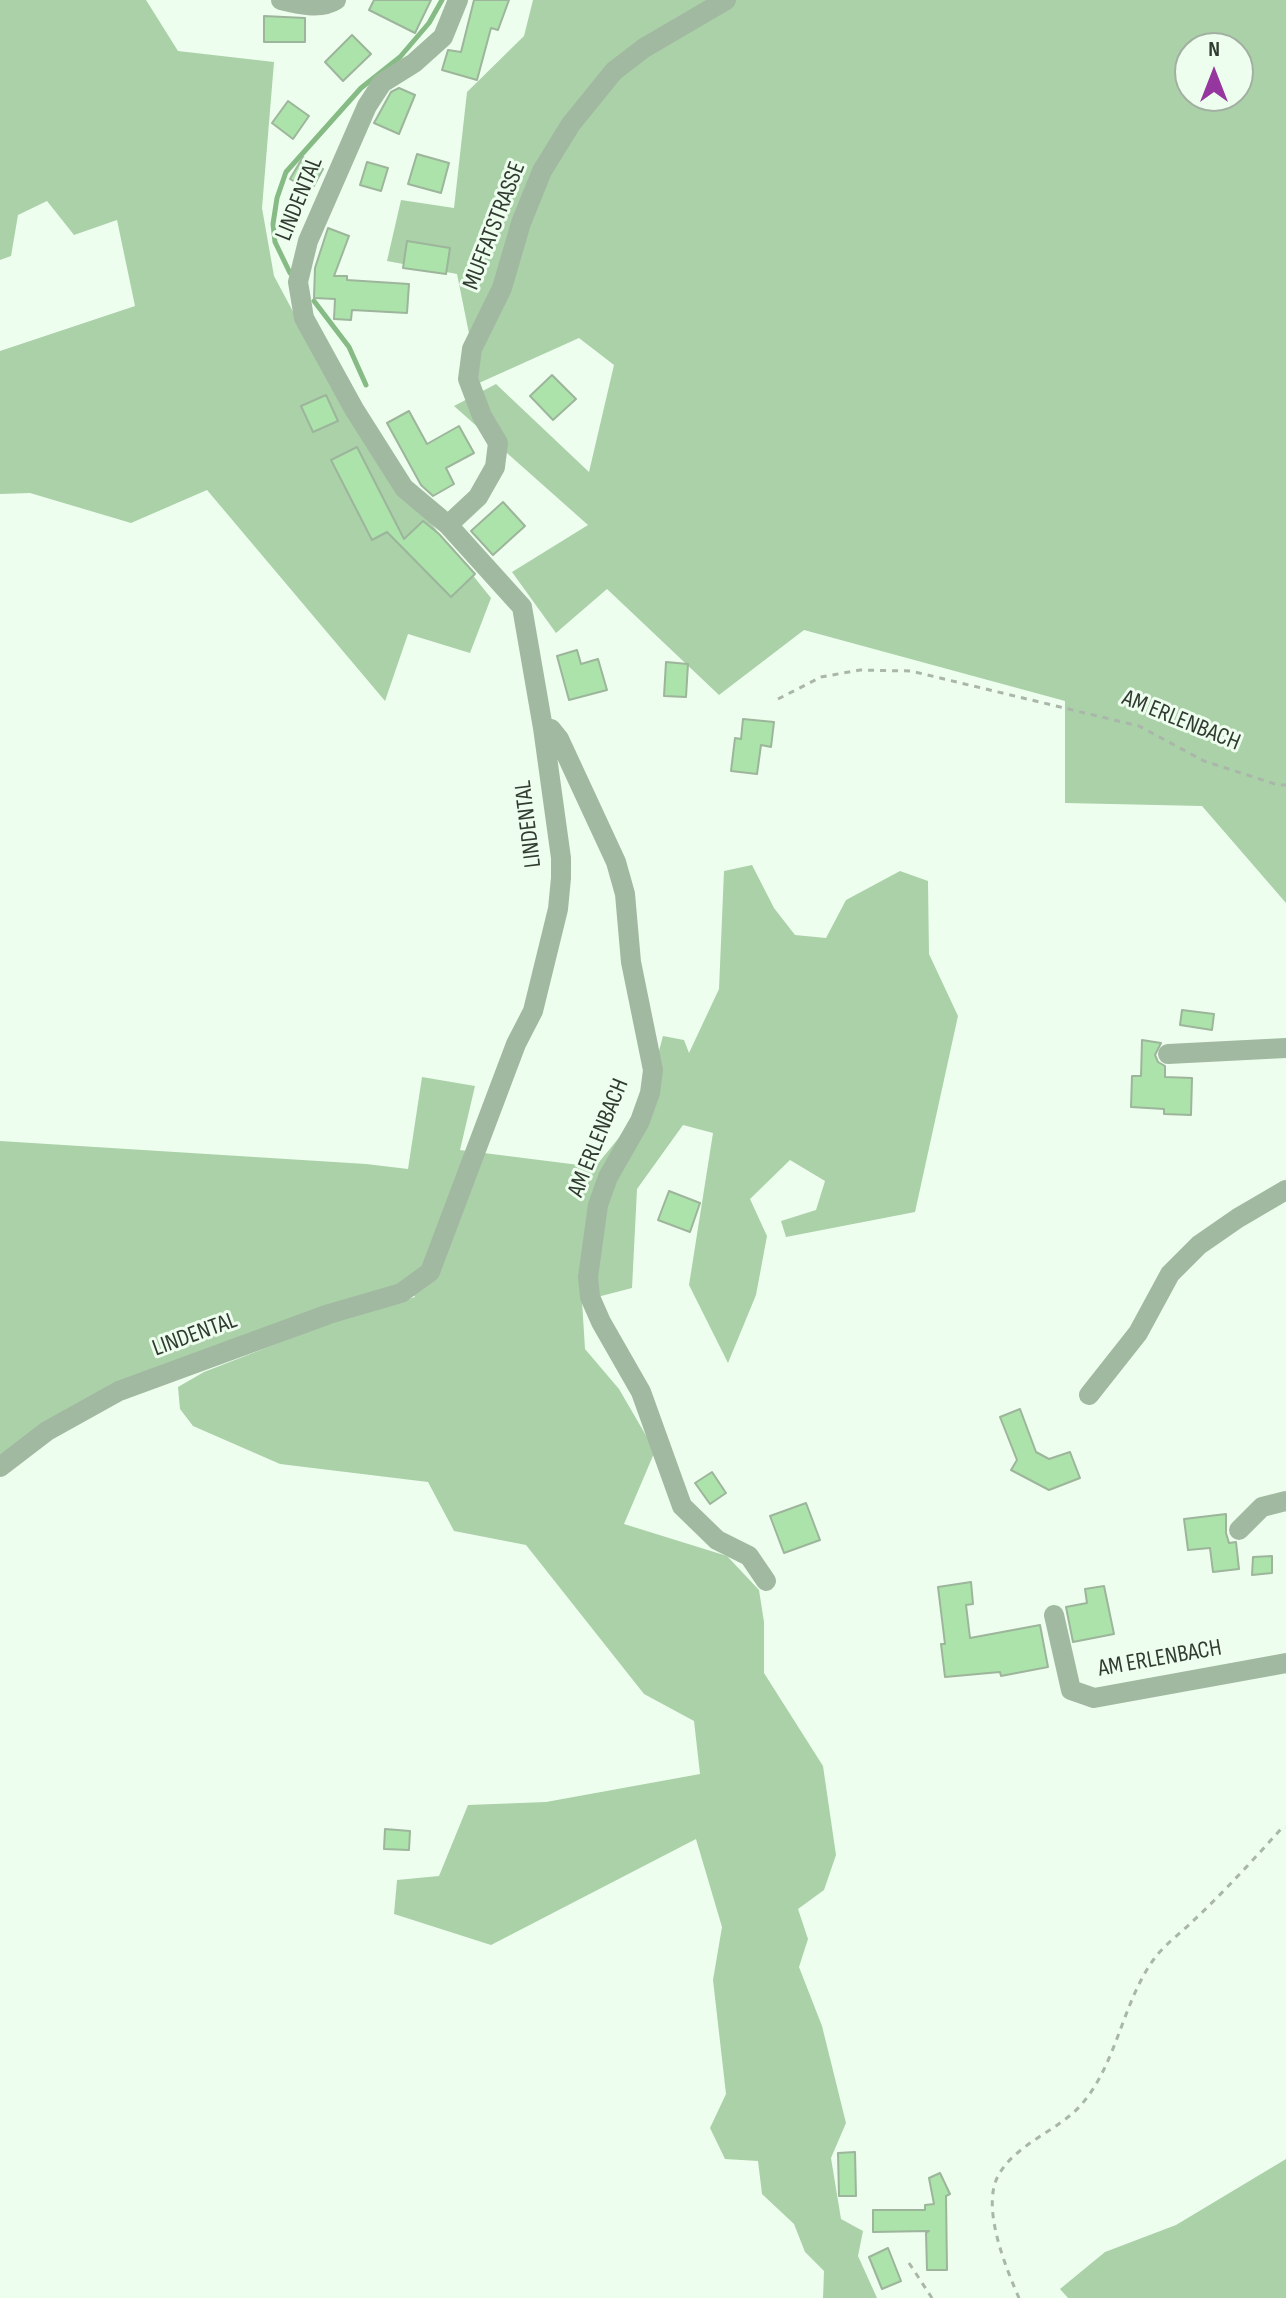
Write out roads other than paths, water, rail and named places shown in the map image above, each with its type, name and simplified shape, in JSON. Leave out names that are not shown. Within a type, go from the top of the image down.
[{"type":"street","points":[[281,0],[299,4],[330,4],[336,0]]},
{"type":"street","name":"LINDENTAL","points":[[0,1467],[47,1431],[119,1391],[329,1314],[401,1293],[430,1272],[516,1044],[533,1011],[558,909],[561,858],[522,607],[448,525],[404,488],[354,409],[304,318],[298,282],[308,241],[367,106],[382,83],[414,63],[443,37],[458,0]]},
{"type":"street","name":"MUFFATSTRASSE","points":[[448,525],[478,497],[495,467],[498,443],[482,416],[468,379],[472,349],[502,288],[521,223],[542,171],[571,124],[614,71],[644,48],[726,0]]},
{"type":"street","name":"AM ERLENBACH","points":[[543,728],[551,729],[559,739],[616,862],[625,894],[631,962],[653,1070],[650,1093],[640,1121],[608,1177],[598,1205],[588,1277],[590,1297],[641,1392],[682,1506],[717,1540],[749,1556],[766,1581]]},
{"type":"street","points":[[1168,1054],[1286,1048]]},
{"type":"street","points":[[1089,1395],[1138,1333],[1170,1274],[1199,1245],[1286,1190]]},
{"type":"street","points":[[1239,1530],[1262,1507],[1286,1501]]},
{"type":"street","name":"AM ERLENBACH","points":[[1054,1615],[1071,1690],[1094,1698],[1286,1663]]},
{"type":"waterway","points":[[290,273],[275,242],[273,224],[277,198],[286,172],[361,88],[400,57],[429,23],[442,0]]},
{"type":"waterway","points":[[314,301],[349,347],[366,385]]}]
